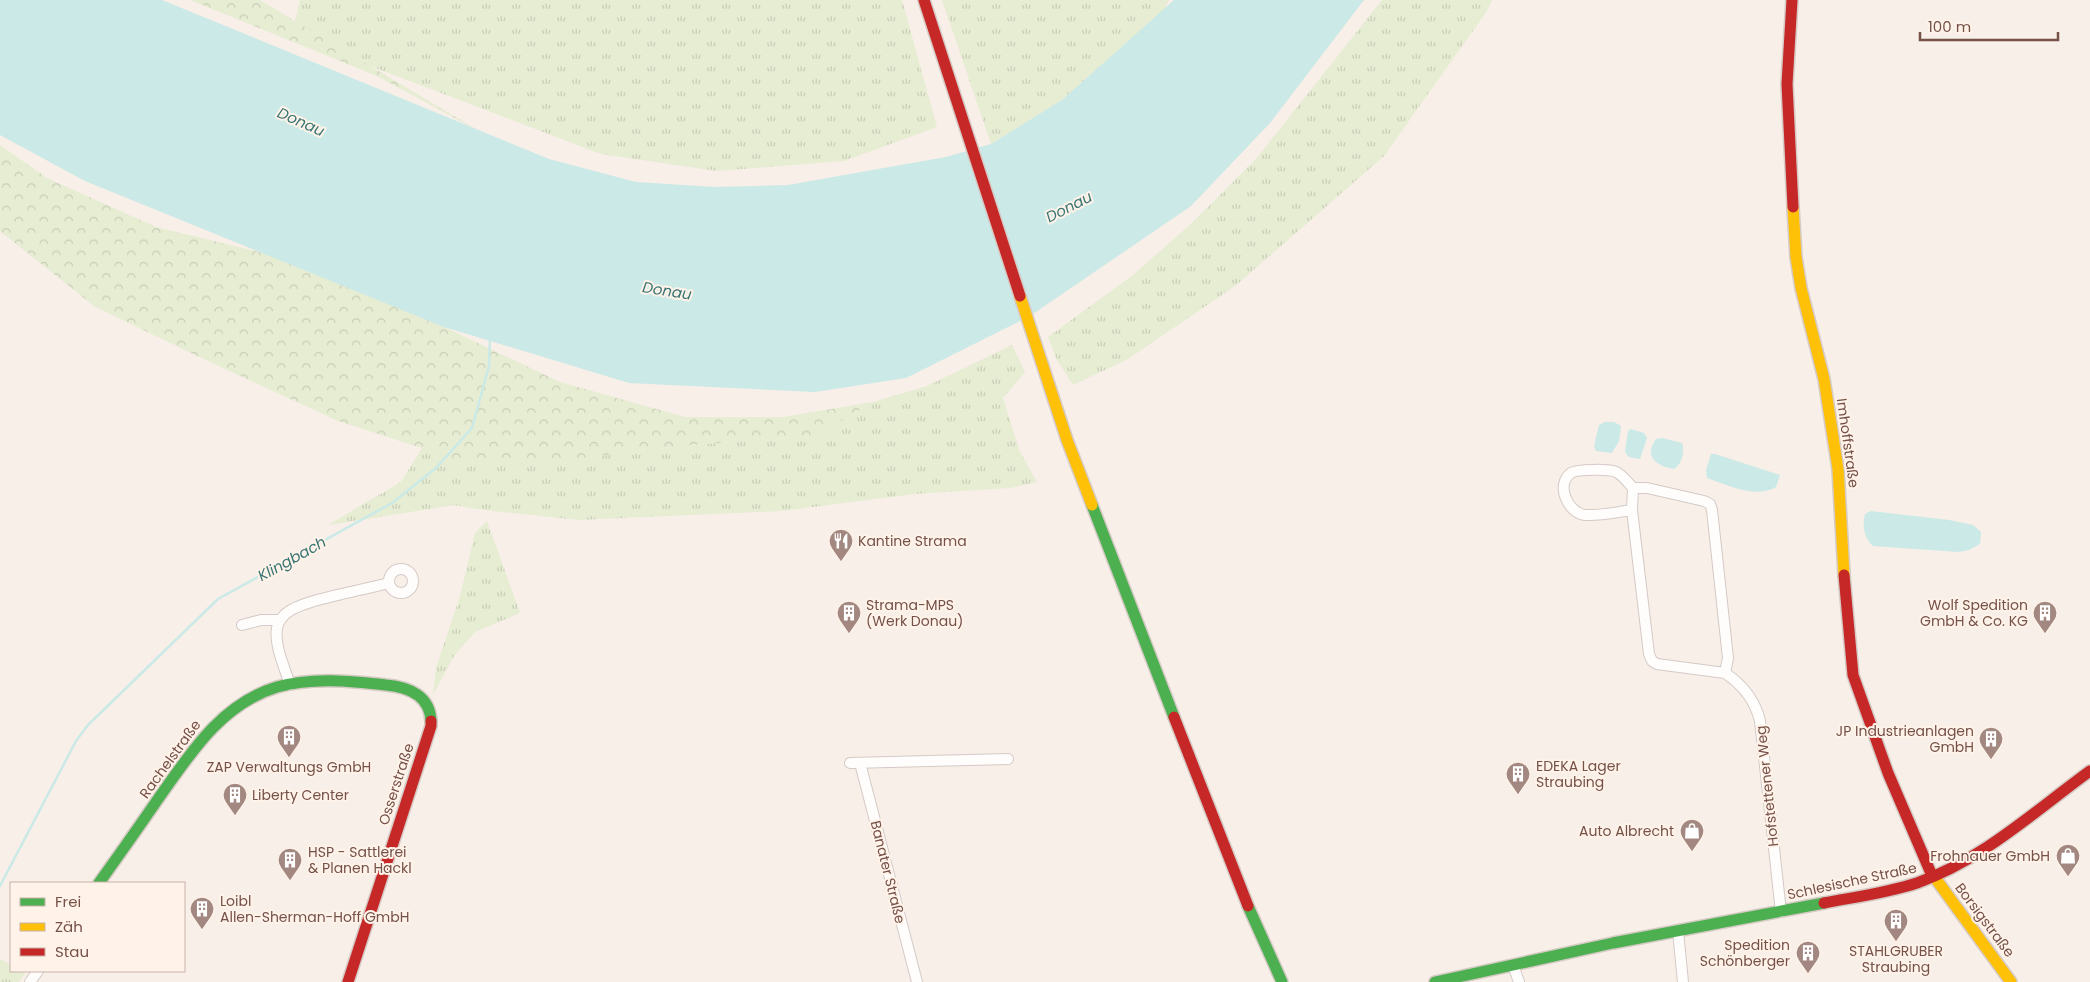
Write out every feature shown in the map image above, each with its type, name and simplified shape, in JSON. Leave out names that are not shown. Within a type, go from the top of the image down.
[{"type":"main road","points":[[924,0],[1052,398],[1098,523],[1177,725],[1242,890],[1281,981]]},
{"type":"main road","name":"Imhoffstraße","points":[[1792,0],[1787,84],[1796,257],[1801,288],[1824,379],[1838,469],[1842,559],[1853,676],[1888,773],[1934,877]]},
{"type":"main road","name":"Rachelstraße","points":[[100,882],[200,741],[228,711],[245,700],[265,691],[290,685],[316,682],[345,682],[393,686],[409,690]]},
{"type":"main road","name":"Osserstraße","points":[[348,982],[431,726],[432,714],[429,705],[424,698],[409,690]]},
{"type":"main road","name":"Schlesische Straße","points":[[1435,982],[1678,931],[1903,888],[1934,877],[1984,850],[2090,771]]},
{"type":"main road","name":"Borsigstraße","points":[[1934,877],[2011,982]]},
{"type":"street","points":[[1632,510],[1584,515],[1570,506],[1564,495],[1564,482],[1570,474],[1577,471],[1611,470],[1617,472],[1633,488],[1647,488],[1710,504],[1728,658],[1725,673],[1657,664],[1652,661],[1632,510],[1633,488]]},
{"type":"street","points":[[290,685],[279,648],[277,627],[287,612],[301,605],[389,583]]},
{"type":"street","points":[[242,625],[261,620],[280,620]]},
{"type":"street","name":"Hofstettener Weg","points":[[1725,673],[1752,698],[1760,721],[1782,912]]},
{"type":"street","name":"Banater Straße","points":[[917,982],[855,763],[1008,759]]},
{"type":"street","points":[[1678,931],[1684,982]]},
{"type":"street","points":[[1513,965],[1519,982]]},
{"type":"green space","points":[[190,0],[260,0],[484,134],[377,76]]},
{"type":"green space","points":[[300,0],[902,0],[937,127],[844,161],[717,171],[601,154],[365,64],[295,21]]},
{"type":"green space","points":[[942,0],[1169,0],[1164,10],[1062,100],[991,144]]},
{"type":"green space","points":[[1382,0],[1492,0],[1487,11],[1384,156],[1235,286],[1128,359],[1073,385],[1057,360],[1048,337],[1133,275],[1192,223],[1256,159]]},
{"type":"green space","points":[[0,145],[47,178],[156,227],[267,254],[444,327],[560,382],[685,417],[783,417],[873,402],[816,436],[689,445],[566,460],[459,460],[338,421],[94,306],[0,231]]},
{"type":"green space","points":[[1012,345],[1025,372],[1003,398],[1020,452],[1037,482],[1010,488],[914,494],[782,511],[579,520],[455,505],[328,525],[401,482],[422,448],[566,460],[689,445],[816,436],[873,402],[927,386]]},
{"type":"green space","points":[[487,521],[520,613],[475,632],[454,656],[433,695],[436,668],[460,596],[475,533]]},
{"type":"green space","points":[[0,959],[10,964],[10,972],[25,973],[19,982],[0,982]]},
{"type":"water","name":"Donau","points":[[0,0],[162,0],[549,159],[636,182],[715,187],[788,185],[946,157],[991,144],[1062,100],[1174,0],[1364,0],[1270,123],[1191,206],[1030,316],[906,378],[815,392],[629,383],[444,327],[85,181],[0,135]]},
{"type":"water","points":[[1605,422],[1614,422],[1621,426],[1619,441],[1612,453],[1596,451],[1594,446],[1599,425]]},
{"type":"water","points":[[1631,429],[1644,433],[1647,438],[1640,459],[1629,457],[1625,452],[1628,431]]},
{"type":"water","points":[[1662,438],[1682,443],[1682,457],[1674,469],[1662,466],[1652,456],[1652,445],[1656,439]]},
{"type":"water","points":[[1711,454],[1780,475],[1776,487],[1760,492],[1742,490],[1707,478],[1706,470]]},
{"type":"water","points":[[1871,511],[1949,520],[1973,525],[1981,532],[1980,544],[1969,550],[1959,552],[1873,546],[1866,535],[1864,527],[1865,514]]},
{"type":"waterway","name":"Klingbach","points":[[0,886],[76,741],[88,725],[218,599],[392,503],[436,468],[472,428],[489,366],[490,339]]},
{"type":"traffic: fast","points":[[1092,505],[1174,717]]},
{"type":"traffic: fast","points":[[100,882],[195,748],[223,718],[239,705],[257,695],[290,684],[318,681],[345,681],[394,686],[417,694],[427,705],[431,721]]},
{"type":"traffic: fast","points":[[1435,982],[1613,943],[1824,903]]},
{"type":"traffic: fast","points":[[1248,906],[1282,982]]},
{"type":"traffic: slow","points":[[1793,207],[1796,257],[1801,288],[1824,379],[1838,469],[1844,575]]},
{"type":"traffic: slow","points":[[1020,296],[1067,440],[1092,505]]},
{"type":"traffic: slow","points":[[1930,871],[2011,982]]},
{"type":"traffic: jam","points":[[924,0],[1020,296]]},
{"type":"traffic: jam","points":[[1792,0],[1787,84],[1793,207]]},
{"type":"traffic: jam","points":[[1844,575],[1853,675],[1888,773],[1930,871]]},
{"type":"traffic: jam","points":[[1174,717],[1248,906]]},
{"type":"traffic: jam","points":[[348,982],[431,726],[431,721]]},
{"type":"traffic: jam","points":[[1824,903],[1894,889],[1917,883],[1941,873],[1986,848],[2090,771]]},
{"type":"place","name":"Kantine Strama","points":[[841,562]]},
{"type":"place","name":"Strama-MPS (Werk Donau)","points":[[849,634]]},
{"type":"place","name":"Wolf Spedition GmbH & Co. KG","points":[[2045,634]]},
{"type":"place","name":"ZAP Verwaltungs GmbH","points":[[289,758]]},
{"type":"place","name":"JP Industrieanlagen GmbH","points":[[1991,760]]},
{"type":"place","name":"EDEKA Lager Straubing","points":[[1518,795]]},
{"type":"place","name":"Liberty Center","points":[[235,816]]},
{"type":"place","name":"Auto Albrecht","points":[[1692,852]]},
{"type":"place","name":"Frohnauer GmbH","points":[[2068,877]]},
{"type":"place","name":"HSP - Sattlerei & Planen Hackl","points":[[290,881]]},
{"type":"place","name":"Loibl Allen-Sherman-Hoff GmbH","points":[[202,930]]},
{"type":"place","name":"STAHLGRUBER Straubing","points":[[1896,942]]},
{"type":"place","name":"Spedition Schönberger","points":[[1808,974]]}]
